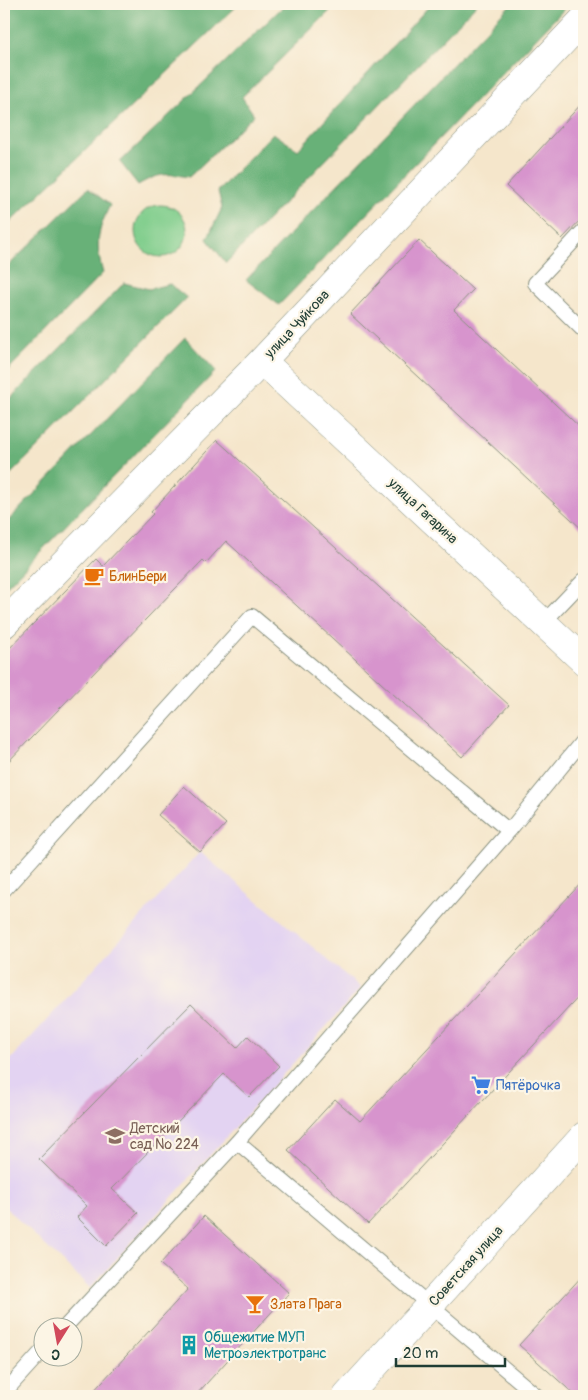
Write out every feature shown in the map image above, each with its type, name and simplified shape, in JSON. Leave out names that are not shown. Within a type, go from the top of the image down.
[{"type":"street","name":"улица Чуйкова","points":[[4,624],[262,361],[584,18]]},
{"type":"street","name":"улица Гагарина","points":[[262,361],[584,661]]},
{"type":"street","name":"Советская улица","points":[[347,1396],[584,1136]]},
{"type":"lane","points":[[584,230],[535,283],[584,331]]},
{"type":"lane","points":[[543,623],[584,580]]},
{"type":"lane","points":[[4,890],[252,616],[509,831]]},
{"type":"lane","points":[[73,1318],[237,1142],[509,831],[584,739]]},
{"type":"lane","points":[[237,1142],[538,1396]]},
{"type":"lane","points":[[4,1393],[32,1362]]},
{"type":"shaded area","name":"Детский сад № 224","points":[[200,852],[361,988],[90,1288],[4,1206],[4,1067]]},
{"type":"green space","points":[[4,4],[239,4],[4,228]]},
{"type":"green space","points":[[286,4],[337,4],[242,97],[254,115],[189,177],[163,175],[138,185],[120,162]]},
{"type":"green space","points":[[431,4],[477,4],[226,263],[207,239],[222,208],[218,191],[273,133],[298,150]]},
{"type":"green space","points":[[511,4],[569,4],[279,305],[246,280]]},
{"type":"green space","points":[[88,188],[110,205],[102,223],[98,246],[103,273],[4,374],[4,270]]},
{"type":"green space","points":[[161,205],[175,209],[183,217],[187,231],[183,245],[175,253],[161,257],[147,253],[139,245],[135,231],[139,217],[147,209]]},
{"type":"green space","points":[[124,283],[149,289],[170,284],[187,298],[4,481],[4,405]]},
{"type":"green space","points":[[185,338],[216,371],[4,589],[4,525]]},
{"type":"building","points":[[584,101],[584,216],[562,239],[506,186]]},
{"type":"building","points":[[419,240],[473,290],[454,310],[584,431],[584,531],[350,314]]},
{"type":"building","points":[[217,440],[509,705],[462,757],[226,541],[206,563],[203,560],[4,766],[4,654],[96,559],[103,566],[153,514],[151,512]]},
{"type":"building","points":[[184,786],[226,824],[200,852],[158,815]]},
{"type":"building","points":[[584,880],[584,991],[368,1224],[288,1150],[335,1099],[360,1121]]},
{"type":"building","name":"Детский сад № 224","points":[[191,1004],[237,1048],[248,1036],[279,1066],[249,1097],[224,1074],[112,1189],[138,1213],[106,1246],[77,1217],[87,1206],[39,1159]]},
{"type":"building","name":"Общежитие МУП Метроэлектротранс","points":[[204,1216],[289,1293],[195,1396],[89,1396],[188,1289],[160,1264]]},
{"type":"building","points":[[584,1274],[584,1396],[576,1396],[519,1345]]},
{"type":"place","name":"БлинБери","points":[[94,576]]},
{"type":"place","name":"Пятёрочка","points":[[481,1085]]},
{"type":"place","name":"Детский сад № 224","points":[[115,1136]]},
{"type":"place","name":"Злата Прага","points":[[255,1304]]},
{"type":"place","name":"Общежитие МУП Метроэлектротранс","points":[[189,1345]]}]
